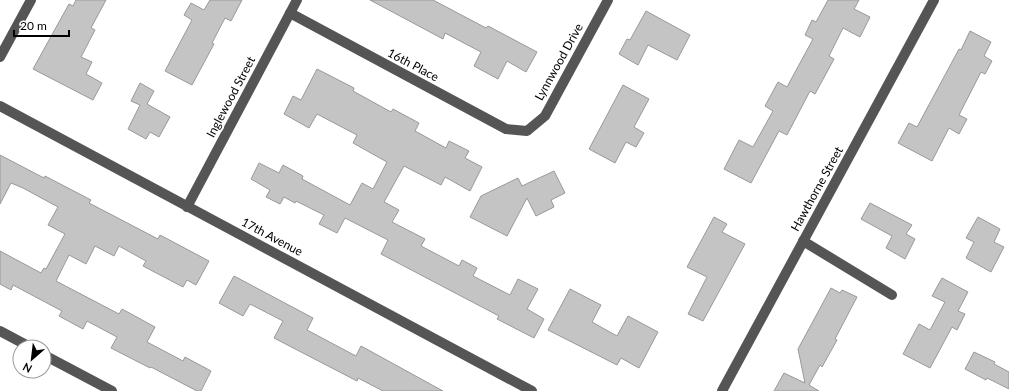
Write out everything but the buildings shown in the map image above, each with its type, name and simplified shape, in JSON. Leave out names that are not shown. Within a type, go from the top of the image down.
[{"type":"street","points":[[0,57],[31,0]]},
{"type":"street","name":"Inglewood Street","points":[[187,207],[297,0]]},
{"type":"street","name":"Lynnwood Drive","points":[[527,131],[545,116],[608,0]]},
{"type":"street","name":"Hawthorne Street","points":[[722,391],[934,0]]},
{"type":"street","name":"16th Place","points":[[290,13],[506,129],[527,131]]},
{"type":"street","name":"17th Avenue","points":[[0,106],[532,391]]},
{"type":"street","points":[[803,241],[892,295]]},
{"type":"street","points":[[0,331],[15,339]]},
{"type":"street","points":[[52,359],[112,391]]}]
